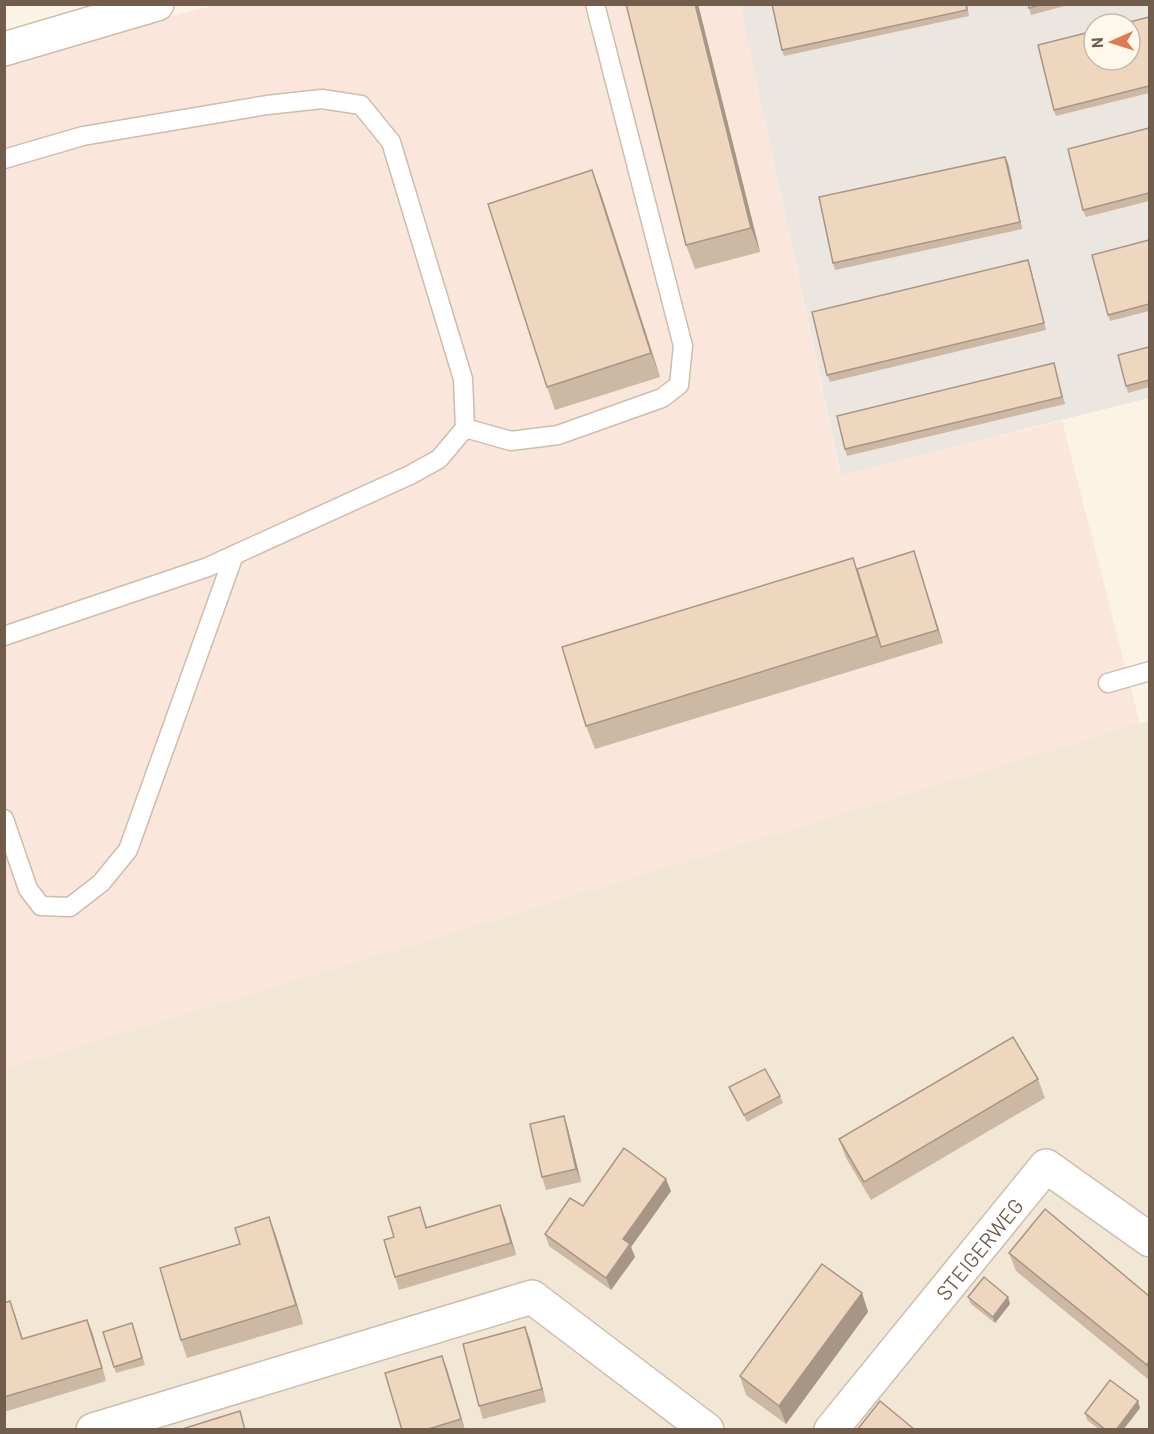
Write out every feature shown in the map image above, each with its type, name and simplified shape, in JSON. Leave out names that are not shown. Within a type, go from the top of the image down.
[{"type":"street","points":[[4,49],[157,4]]},
{"type":"street","name":"STEIGERWEG","points":[[831,1430],[1046,1166],[1149,1240]]},
{"type":"street","points":[[93,1430],[532,1297],[706,1430]]},
{"type":"lane","points":[[465,428],[512,441],[558,435],[662,398],[679,385],[683,346],[595,4]]},
{"type":"lane","points":[[4,159],[83,136],[267,105],[322,99],[361,105],[391,142],[463,379],[465,428],[439,459],[410,475],[208,567],[4,636]]},
{"type":"lane","points":[[4,819],[28,889],[41,906],[70,907],[101,883],[128,850],[234,555]]},
{"type":"lane","points":[[1108,683],[1149,670]]},
{"type":"shaded area","points":[[215,5],[740,5],[840,474],[1062,421],[1140,724],[5,1069],[5,59]]},
{"type":"shaded area","points":[[740,5],[1149,5],[1149,398],[841,475]]},
{"type":"shaded area","points":[[1149,721],[1149,1429],[5,1430],[5,1069]]},
{"type":"building","points":[[626,4],[695,4],[751,228],[686,245]]},
{"type":"building","points":[[772,4],[966,4],[967,10],[782,50]]},
{"type":"building","points":[[1028,4],[1043,4],[1029,8]]},
{"type":"building","points":[[1149,17],[1149,86],[1054,110],[1038,45],[1082,34],[1082,72],[1142,72],[1142,19]]},
{"type":"building","points":[[1149,128],[1149,193],[1083,210],[1068,149]]},
{"type":"building","points":[[1005,157],[1020,222],[833,263],[819,197]]},
{"type":"building","points":[[592,170],[651,353],[547,387],[488,204]]},
{"type":"building","points":[[1149,240],[1149,304],[1108,315],[1092,255]]},
{"type":"building","points":[[1028,260],[1044,323],[827,375],[812,312]]},
{"type":"building","points":[[1149,347],[1149,380],[1126,386],[1118,355]]},
{"type":"building","points":[[1054,363],[1062,397],[845,449],[837,416]]},
{"type":"building","points":[[914,551],[938,630],[881,647],[857,569]]},
{"type":"building","points":[[853,558],[877,636],[586,726],[562,647]]},
{"type":"building","points":[[1013,1037],[1038,1079],[864,1182],[839,1139]]},
{"type":"building","points":[[765,1069],[780,1096],[744,1115],[729,1087]]},
{"type":"building","points":[[564,1116],[576,1169],[542,1177],[530,1124]]},
{"type":"building","points":[[624,1148],[666,1179],[623,1239],[630,1244],[606,1278],[545,1234],[570,1198],[583,1206]]},
{"type":"building","points":[[500,1205],[511,1243],[395,1277],[384,1240],[394,1237],[388,1217],[420,1207],[426,1228]]},
{"type":"building","points":[[1045,1209],[1149,1296],[1149,1361],[1147,1365],[1009,1253]]},
{"type":"building","points":[[269,1217],[296,1305],[181,1340],[160,1268],[240,1244],[235,1228]]},
{"type":"building","points":[[822,1264],[862,1293],[779,1406],[740,1376]]},
{"type":"building","points":[[984,1277],[1008,1297],[993,1317],[968,1297]]},
{"type":"building","points":[[10,1301],[22,1339],[87,1320],[102,1368],[4,1397],[4,1303]]},
{"type":"building","points":[[132,1323],[142,1358],[114,1367],[103,1332]]},
{"type":"building","points":[[525,1327],[542,1389],[479,1406],[463,1344]]},
{"type":"building","points":[[442,1356],[461,1419],[425,1430],[402,1430],[385,1373]]},
{"type":"building","points":[[1110,1380],[1138,1401],[1116,1430],[1106,1430],[1085,1413]]},
{"type":"building","points":[[880,1401],[915,1430],[857,1430]]},
{"type":"building","points":[[240,1411],[245,1430],[179,1430]]}]
